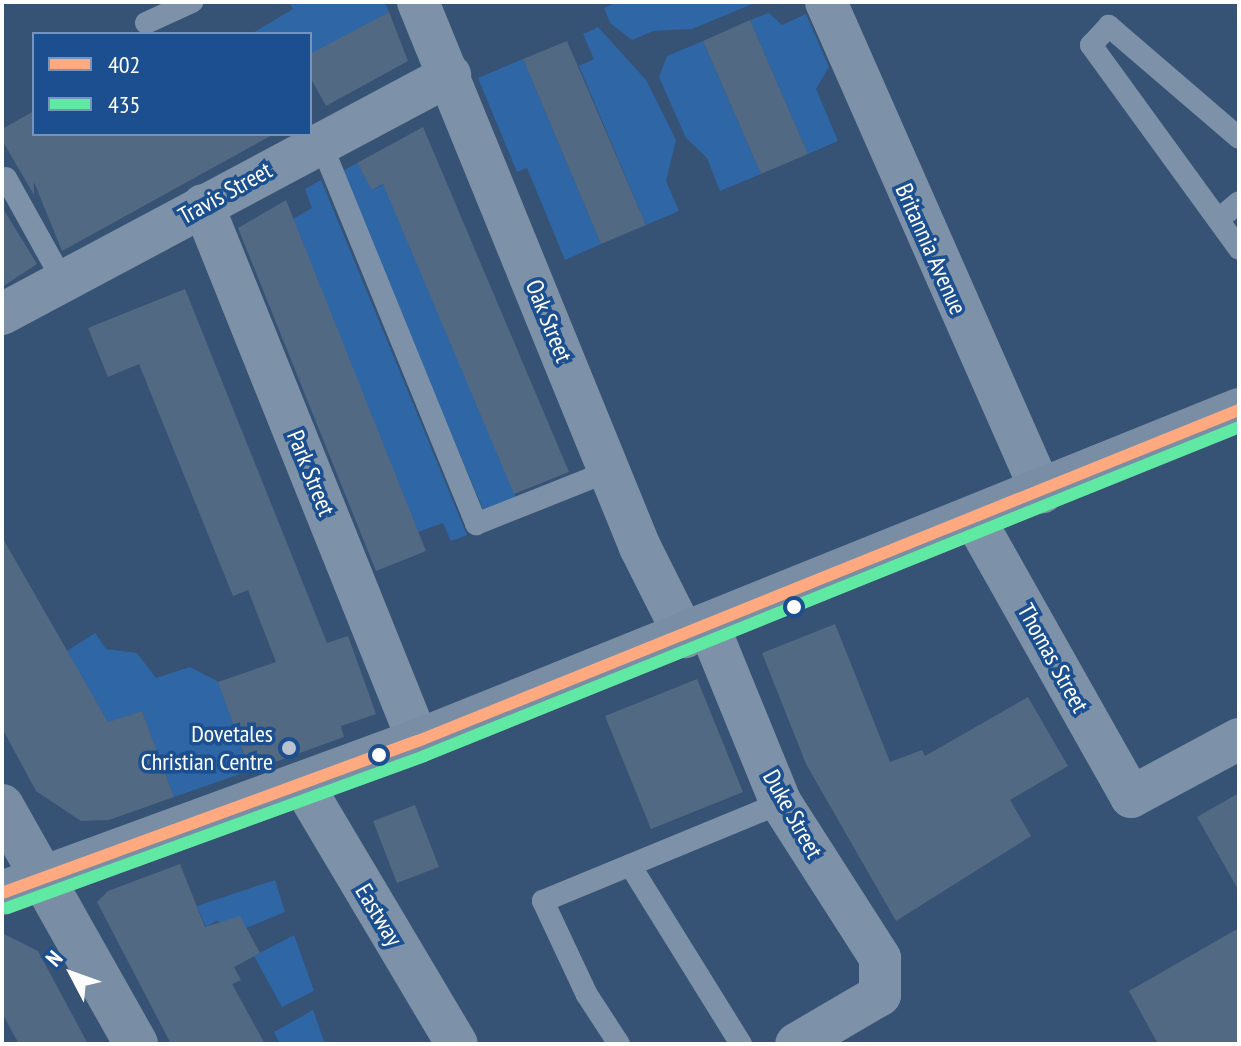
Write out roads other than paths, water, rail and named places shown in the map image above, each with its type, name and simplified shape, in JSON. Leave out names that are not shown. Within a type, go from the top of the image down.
[{"type":"street","name":"Oak Street","points":[[418,2],[609,471],[697,632]]},
{"type":"street","name":"Britannia Avenue","points":[[826,2],[1042,493]]},
{"type":"street","name":"Travis Street","points":[[2,314],[320,141],[450,75]]},
{"type":"street","name":"Park Street","points":[[203,205],[418,741]]},
{"type":"street","points":[[2,893],[41,875],[303,785],[418,741],[1042,493],[1239,410]]},
{"type":"street","name":"Thomas Street","points":[[975,520],[1131,797],[1239,739]]},
{"type":"street","name":"Duke Street","points":[[697,632],[781,803],[880,958],[880,995],[796,1044]]},
{"type":"street","name":"Eastway","points":[[303,785],[457,1044]]},
{"type":"street","points":[[2,806],[136,1044]]},
{"type":"lane","points":[[146,23],[192,2]]},
{"type":"lane","points":[[1239,138],[1109,26],[1091,45],[1239,249]]},
{"type":"lane","points":[[320,141],[476,524],[609,471]]},
{"type":"lane","points":[[6,178],[63,281]]},
{"type":"lane","points":[[1219,219],[1239,202]]},
{"type":"lane","points":[[619,1044],[587,995],[543,901],[781,803]]},
{"type":"lane","points":[[630,865],[741,1044]]},
{"type":"place","name":"Dovetales Christian Centre","points":[[289,748]]}]
